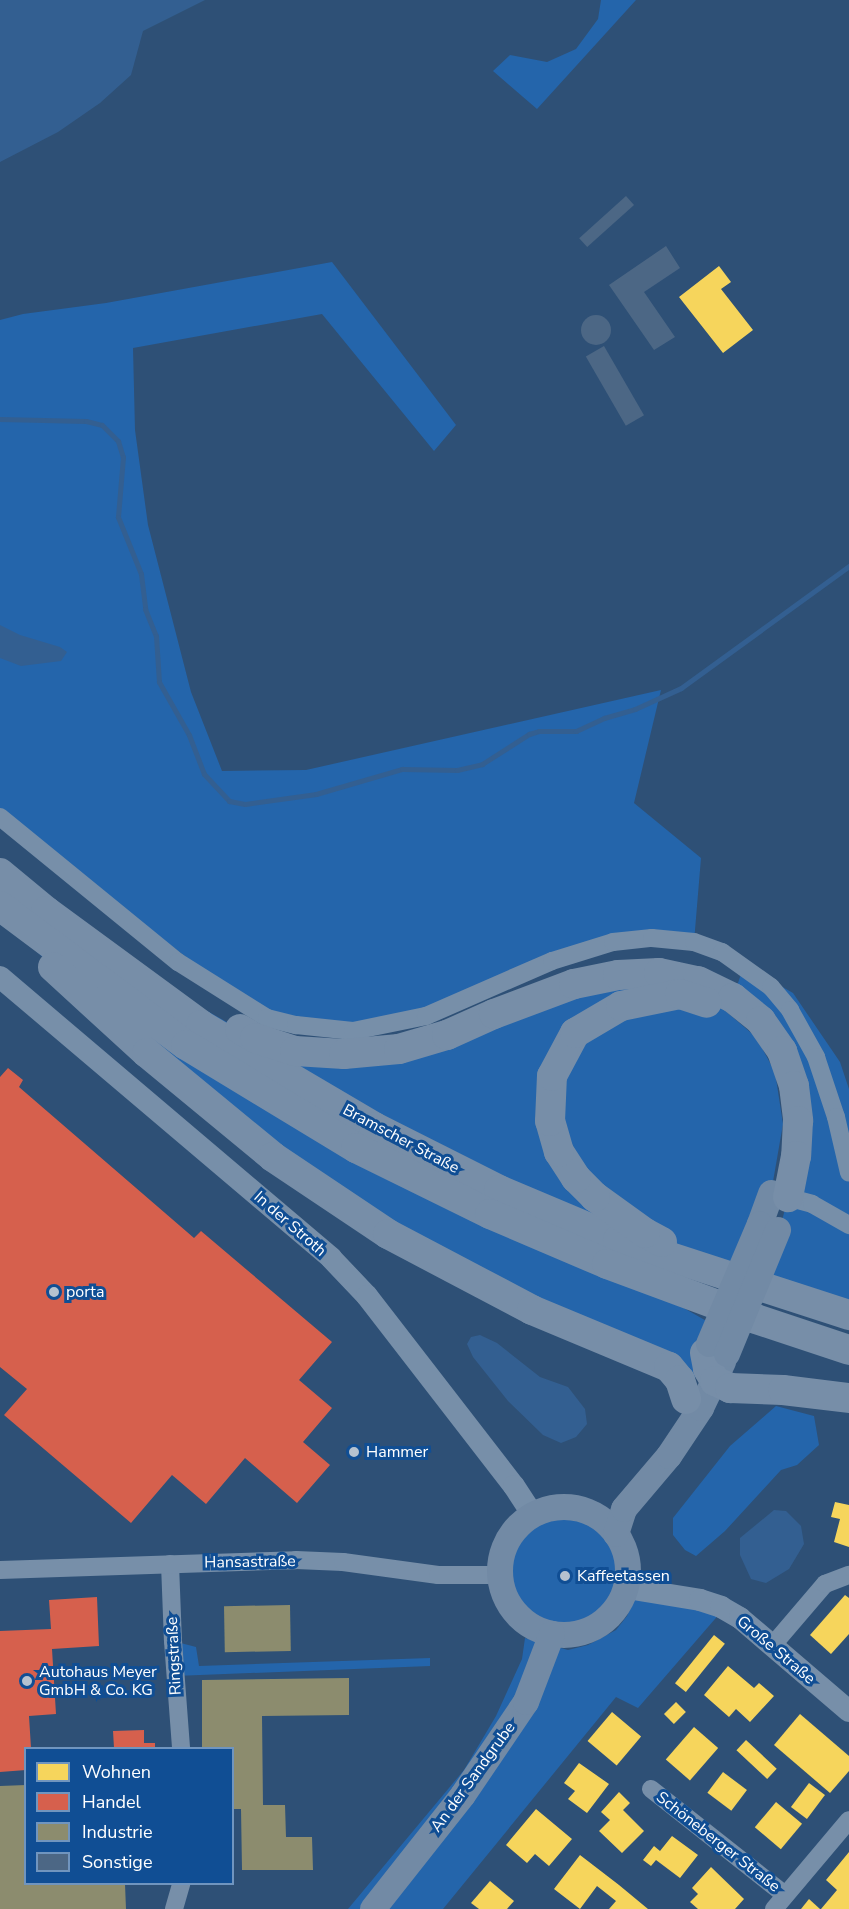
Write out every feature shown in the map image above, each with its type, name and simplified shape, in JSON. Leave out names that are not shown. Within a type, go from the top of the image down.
[{"type":"highway","name":"Bramscher Straße","points":[[0,873],[201,1025],[374,1127],[499,1190],[618,1240],[849,1315]]},
{"type":"highway","points":[[0,906],[186,1045],[356,1148],[490,1214],[607,1264],[753,1318],[849,1350]]},
{"type":"highway","points":[[0,918],[147,1053],[273,1157],[388,1234],[532,1310],[669,1367],[680,1380],[686,1399]]},
{"type":"highway","points":[[155,992],[209,1012],[255,1038],[295,1052],[344,1054],[399,1049],[447,1035],[494,1014],[574,984],[618,975],[659,973],[698,981],[733,998],[754,1015],[782,1051],[794,1086],[798,1121],[796,1156],[780,1195]]},
{"type":"highway","points":[[726,1275],[645,1233],[612,1209],[576,1178],[559,1152],[550,1121],[552,1076],[575,1033],[621,1006],[680,994],[722,1008],[756,1037],[775,1072],[783,1124],[780,1195]]},
{"type":"highway","points":[[714,1358],[730,1388],[783,1390],[849,1398]]},
{"type":"main road","points":[[616,1534],[624,1509],[669,1456],[701,1408],[714,1358],[769,1227],[780,1195]]},
{"type":"main road","points":[[589,1512],[611,1498],[656,1448],[714,1358]]},
{"type":"main road","points":[[557,1507],[578,1508],[589,1512],[598,1516],[616,1534],[625,1548],[629,1568],[627,1588],[617,1608],[603,1624],[584,1633],[563,1636],[527,1624],[513,1611],[504,1594],[500,1575],[501,1556],[508,1539],[521,1523],[533,1515],[557,1507]]},
{"type":"main road","name":"An der Sandgrube","points":[[373,1909],[463,1795],[526,1702],[552,1634]]},
{"type":"street","points":[[0,817],[178,962],[267,1018],[296,1025],[353,1030],[426,1016],[552,961],[613,942],[652,938],[694,942],[722,952],[771,987],[790,1010],[816,1057],[836,1117],[849,1173]]},
{"type":"street","name":"In der Stroth","points":[[0,977],[331,1258],[367,1296],[514,1486],[533,1515]]},
{"type":"street","points":[[780,1195],[848,1218]]},
{"type":"street","name":"Hansastraße","points":[[0,1570],[297,1560],[343,1562],[438,1575],[500,1575]]},
{"type":"street","name":"Ringstraße","points":[[170,1564],[173,1653],[181,1747]]},
{"type":"street","points":[[772,1646],[825,1584],[849,1575]]},
{"type":"street","name":"Große Straße","points":[[627,1588],[700,1600],[721,1607],[740,1618],[849,1711]]},
{"type":"street","name":"Schöneberger Straße","points":[[651,1789],[779,1902]]},
{"type":"street","points":[[779,1902],[849,1820]]},
{"type":"street","points":[[174,1909],[181,1885]]},
{"type":"shaded area","points":[[0,0],[205,0],[143,31],[131,75],[100,103],[58,132],[0,162]]},
{"type":"shaded area","points":[[601,0],[636,0],[537,109],[493,71],[510,55],[547,62],[576,49],[598,19]]},
{"type":"shaded area","points":[[332,262],[456,425],[434,451],[322,314],[133,348],[135,430],[148,525],[191,692],[222,771],[306,770],[661,690],[634,803],[701,858],[694,942],[613,942],[387,1025],[267,1018],[0,817],[0,320],[23,314],[106,303]]},
{"type":"shaded area","points":[[0,625],[20,635],[60,647],[67,652],[61,661],[21,666],[0,658]]},
{"type":"shaded area","points":[[0,918],[717,1327],[686,1399],[680,1380],[388,1234],[147,1053]]},
{"type":"shaded area","points":[[744,965],[793,993],[840,1062],[849,1089],[849,1315],[765,1288],[788,1197],[794,1084],[733,998]]},
{"type":"shaded area","points":[[618,975],[722,1008],[756,1037],[775,1072],[783,1124],[771,1193],[726,1275],[499,1190],[155,992],[209,1012],[255,1038],[344,1054]]},
{"type":"shaded area","points":[[480,1335],[497,1343],[540,1377],[568,1387],[585,1409],[587,1424],[576,1437],[561,1443],[543,1435],[508,1401],[473,1357],[467,1344],[471,1337]]},
{"type":"shaded area","points":[[776,1406],[814,1416],[819,1445],[797,1465],[781,1470],[725,1531],[696,1556],[685,1550],[673,1535],[673,1518],[730,1446]]},
{"type":"shaded area","points":[[774,1510],[786,1511],[801,1526],[804,1544],[789,1569],[766,1583],[751,1579],[740,1555],[740,1538]]},
{"type":"shaded area","points":[[565,1514],[587,1519],[605,1531],[617,1549],[622,1571],[617,1593],[605,1611],[587,1623],[565,1628],[543,1623],[525,1611],[513,1593],[508,1571],[513,1549],[525,1531],[543,1519]]},
{"type":"shaded area","points":[[639,1589],[721,1612],[638,1708],[616,1697],[443,1909],[348,1909],[464,1770],[496,1716],[522,1659],[525,1638],[568,1650],[588,1645],[616,1630],[627,1616]]},
{"type":"shaded area","points":[[173,1641],[196,1647],[199,1666],[430,1658],[430,1666],[175,1676]]},
{"type":"building: Wohnen","points":[[719,266],[731,282],[721,289],[753,330],[723,353],[679,297]]},
{"type":"building: Wohnen","points":[[835,1502],[849,1505],[849,1547],[834,1542],[840,1519],[831,1517]]},
{"type":"building: Wohnen","points":[[845,1595],[849,1598],[849,1634],[831,1654],[810,1635]]},
{"type":"building: Wohnen","points":[[714,1635],[725,1644],[686,1692],[675,1683]]},
{"type":"building: Wohnen","points":[[728,1666],[754,1688],[759,1683],[774,1696],[750,1722],[736,1709],[729,1717],[704,1695]]},
{"type":"building: Wohnen","points":[[676,1702],[686,1712],[674,1724],[664,1714]]},
{"type":"building: Wohnen","points":[[612,1712],[641,1736],[617,1766],[588,1741]]},
{"type":"building: Wohnen","points":[[800,1714],[849,1756],[849,1771],[830,1793],[774,1745]]},
{"type":"building: Wohnen","points":[[694,1727],[718,1748],[690,1780],[666,1759]]},
{"type":"building: Wohnen","points":[[746,1740],[777,1769],[767,1779],[736,1750]]},
{"type":"building: Wohnen","points":[[579,1763],[609,1784],[587,1813],[568,1799],[575,1791],[564,1783]]},
{"type":"building: Wohnen","points":[[723,1772],[747,1790],[731,1811],[707,1793]]},
{"type":"building: Wohnen","points":[[809,1783],[825,1795],[807,1819],[791,1807]]},
{"type":"building: Wohnen","points":[[619,1792],[630,1803],[623,1810],[644,1831],[622,1853],[599,1831],[610,1820],[601,1812]]},
{"type":"building: Wohnen","points":[[776,1802],[802,1824],[781,1849],[755,1827]]},
{"type":"building: Wohnen","points":[[536,1809],[572,1839],[549,1866],[535,1854],[527,1863],[506,1845]]},
{"type":"building: Wohnen","points":[[672,1836],[698,1855],[680,1878],[656,1860],[651,1866],[643,1860],[654,1846],[660,1851]]},
{"type":"building: Wohnen","points":[[849,1852],[849,1909],[821,1909],[837,1890],[826,1880]]},
{"type":"building: Wohnen","points":[[580,1855],[648,1909],[609,1909],[616,1901],[597,1886],[580,1909],[554,1889]]},
{"type":"building: Wohnen","points":[[711,1867],[744,1899],[735,1909],[698,1909],[690,1902],[698,1894],[692,1888]]},
{"type":"building: Wohnen","points":[[490,1881],[514,1901],[507,1909],[479,1909],[471,1903]]},
{"type":"building: Wohnen","points":[[809,1899],[820,1909],[801,1909]]},
{"type":"building: Handel","points":[[8,1068],[23,1080],[19,1087],[194,1238],[201,1231],[332,1342],[299,1380],[332,1408],[303,1442],[330,1465],[297,1503],[245,1458],[206,1504],[172,1475],[131,1523],[4,1415],[27,1389],[0,1367],[0,1077]]},
{"type":"building: Handel","name":"Autohaus Meyer GmbH & Co. KG","points":[[97,1597],[99,1646],[52,1649],[56,1714],[29,1716],[31,1747],[24,1747],[24,1770],[0,1772],[0,1631],[51,1629],[49,1600]]},
{"type":"building: Handel","points":[[144,1730],[144,1743],[155,1743],[155,1747],[114,1747],[113,1731]]},
{"type":"building: Industrie","points":[[290,1605],[291,1651],[225,1652],[224,1606]]},
{"type":"building: Industrie","points":[[349,1678],[349,1715],[262,1716],[263,1805],[285,1805],[286,1837],[312,1837],[313,1870],[242,1870],[241,1809],[234,1809],[234,1747],[202,1747],[202,1680]]},
{"type":"building: Industrie","points":[[24,1785],[24,1885],[125,1885],[126,1909],[0,1909],[0,1786]]},
{"type":"building: Sonstige","points":[[626,196],[634,205],[587,247],[579,238]]},
{"type":"building: Sonstige","points":[[666,246],[680,268],[644,292],[675,337],[654,350],[609,285]]},
{"type":"building: Sonstige","points":[[596,315],[607,319],[611,330],[607,341],[596,345],[585,341],[581,330],[585,319]]},
{"type":"building: Sonstige","points":[[604,346],[644,415],[626,426],[586,356]]},
{"type":"waterway","points":[[0,419],[86,421],[102,425],[118,441],[123,457],[118,517],[141,574],[145,609],[156,636],[159,682],[189,735],[204,774],[229,801],[245,804],[316,794],[402,769],[457,770],[482,764],[529,734],[539,731],[576,731],[604,718],[635,709],[681,688],[849,566]]},
{"type":"place","name":"porta","points":[[54,1292]]},
{"type":"place","name":"Hammer","points":[[354,1452]]},
{"type":"place","name":"Kaffeetassen","points":[[565,1576]]},
{"type":"place","name":"Autohaus Meyer GmbH & Co. KG","points":[[27,1681]]}]
